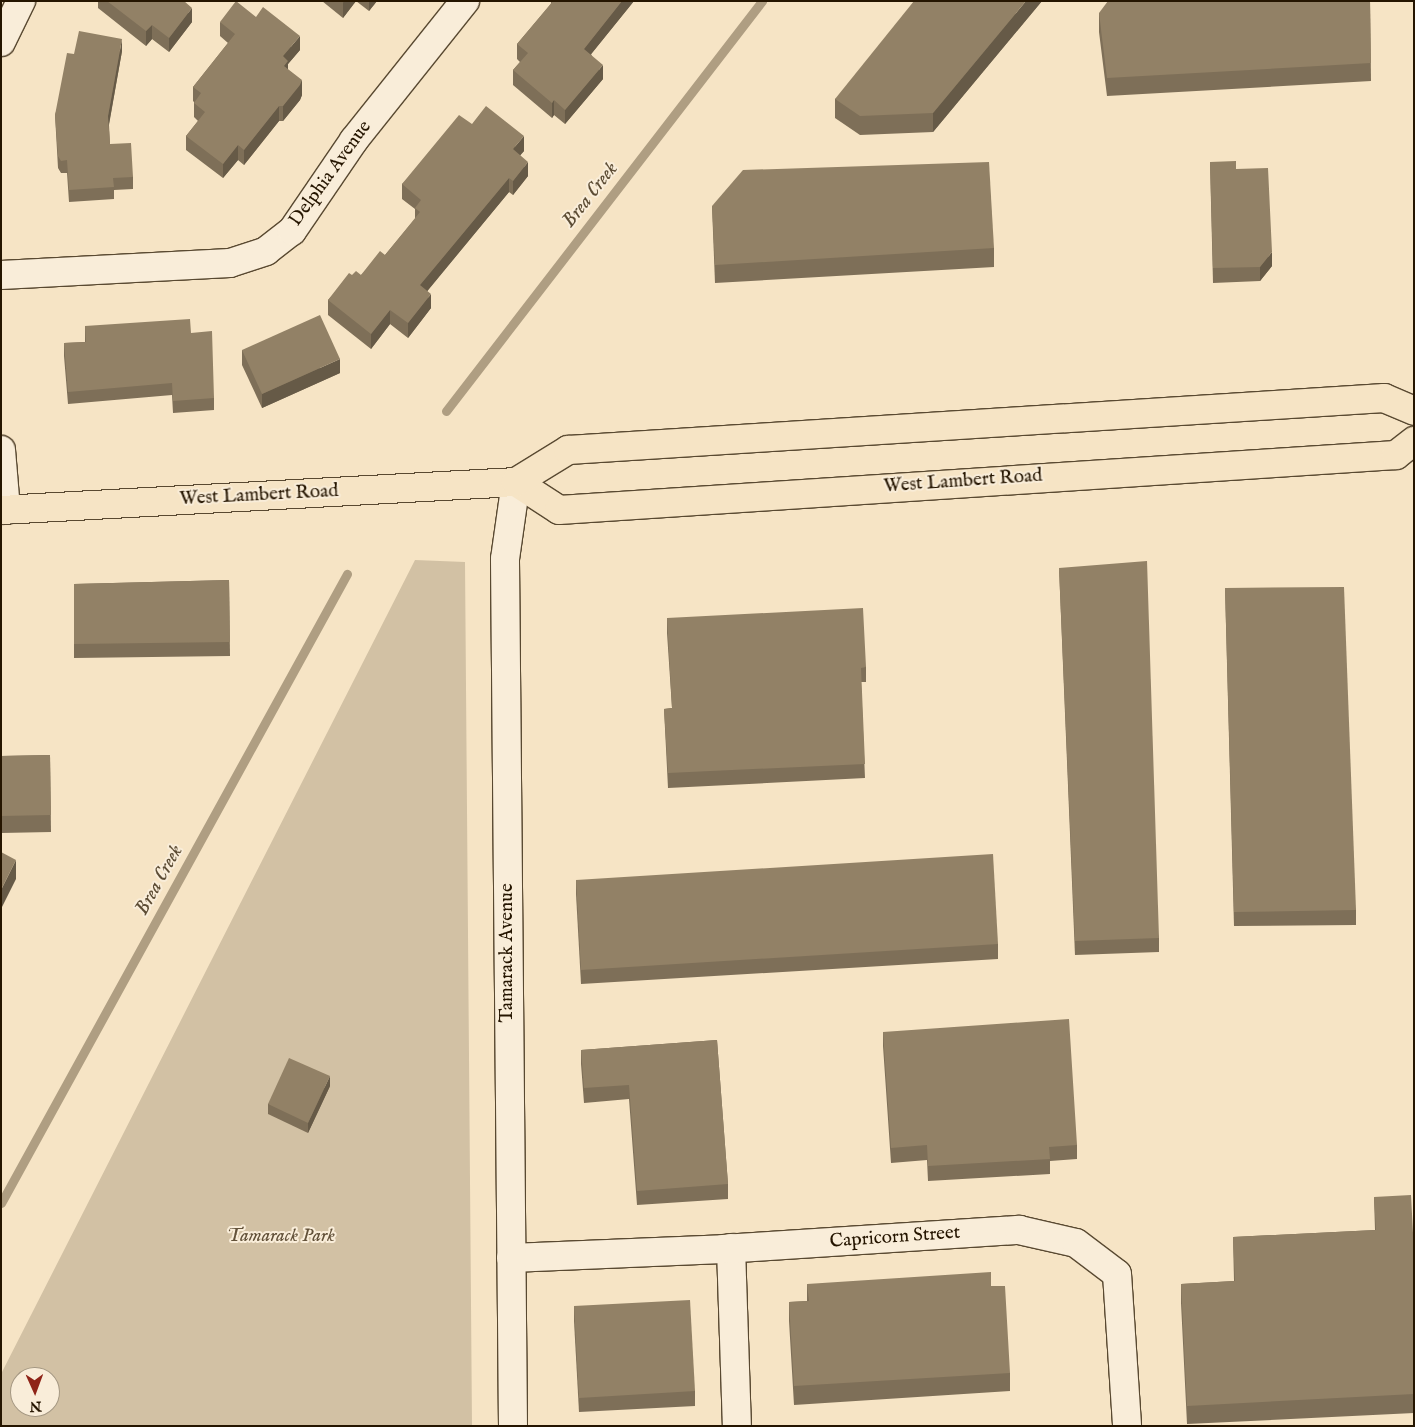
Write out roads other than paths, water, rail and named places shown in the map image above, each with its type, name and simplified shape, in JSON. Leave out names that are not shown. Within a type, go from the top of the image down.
[{"type":"main road","name":"West Lambert Road","points":[[3,510],[516,482],[568,450],[1384,398],[1414,411]]},
{"type":"main road","name":"West Lambert Road","points":[[516,482],[559,510],[1396,455],[1414,440]]},
{"type":"street","points":[[1,42],[21,1]]},
{"type":"street","name":"Delphia Avenue","points":[[1,275],[230,263],[266,251],[292,231],[354,140],[465,1]]},
{"type":"street","points":[[1,450],[3,510]]},
{"type":"street","name":"Tamarack Avenue","points":[[513,1426],[505,560],[516,482]]},
{"type":"street","name":"Capricorn Street","points":[[511,1258],[732,1248],[1019,1230],[1076,1243],[1117,1274],[1127,1426]]},
{"type":"street","points":[[732,1248],[737,1426]]},
{"type":"waterway","name":"Brea Creek","points":[[446,411],[762,1]]},
{"type":"waterway","name":"Brea Creek","points":[[1,1203],[347,574]]},
{"type":"park label","name":"Tamarack Park","points":[[281,1237]]}]
